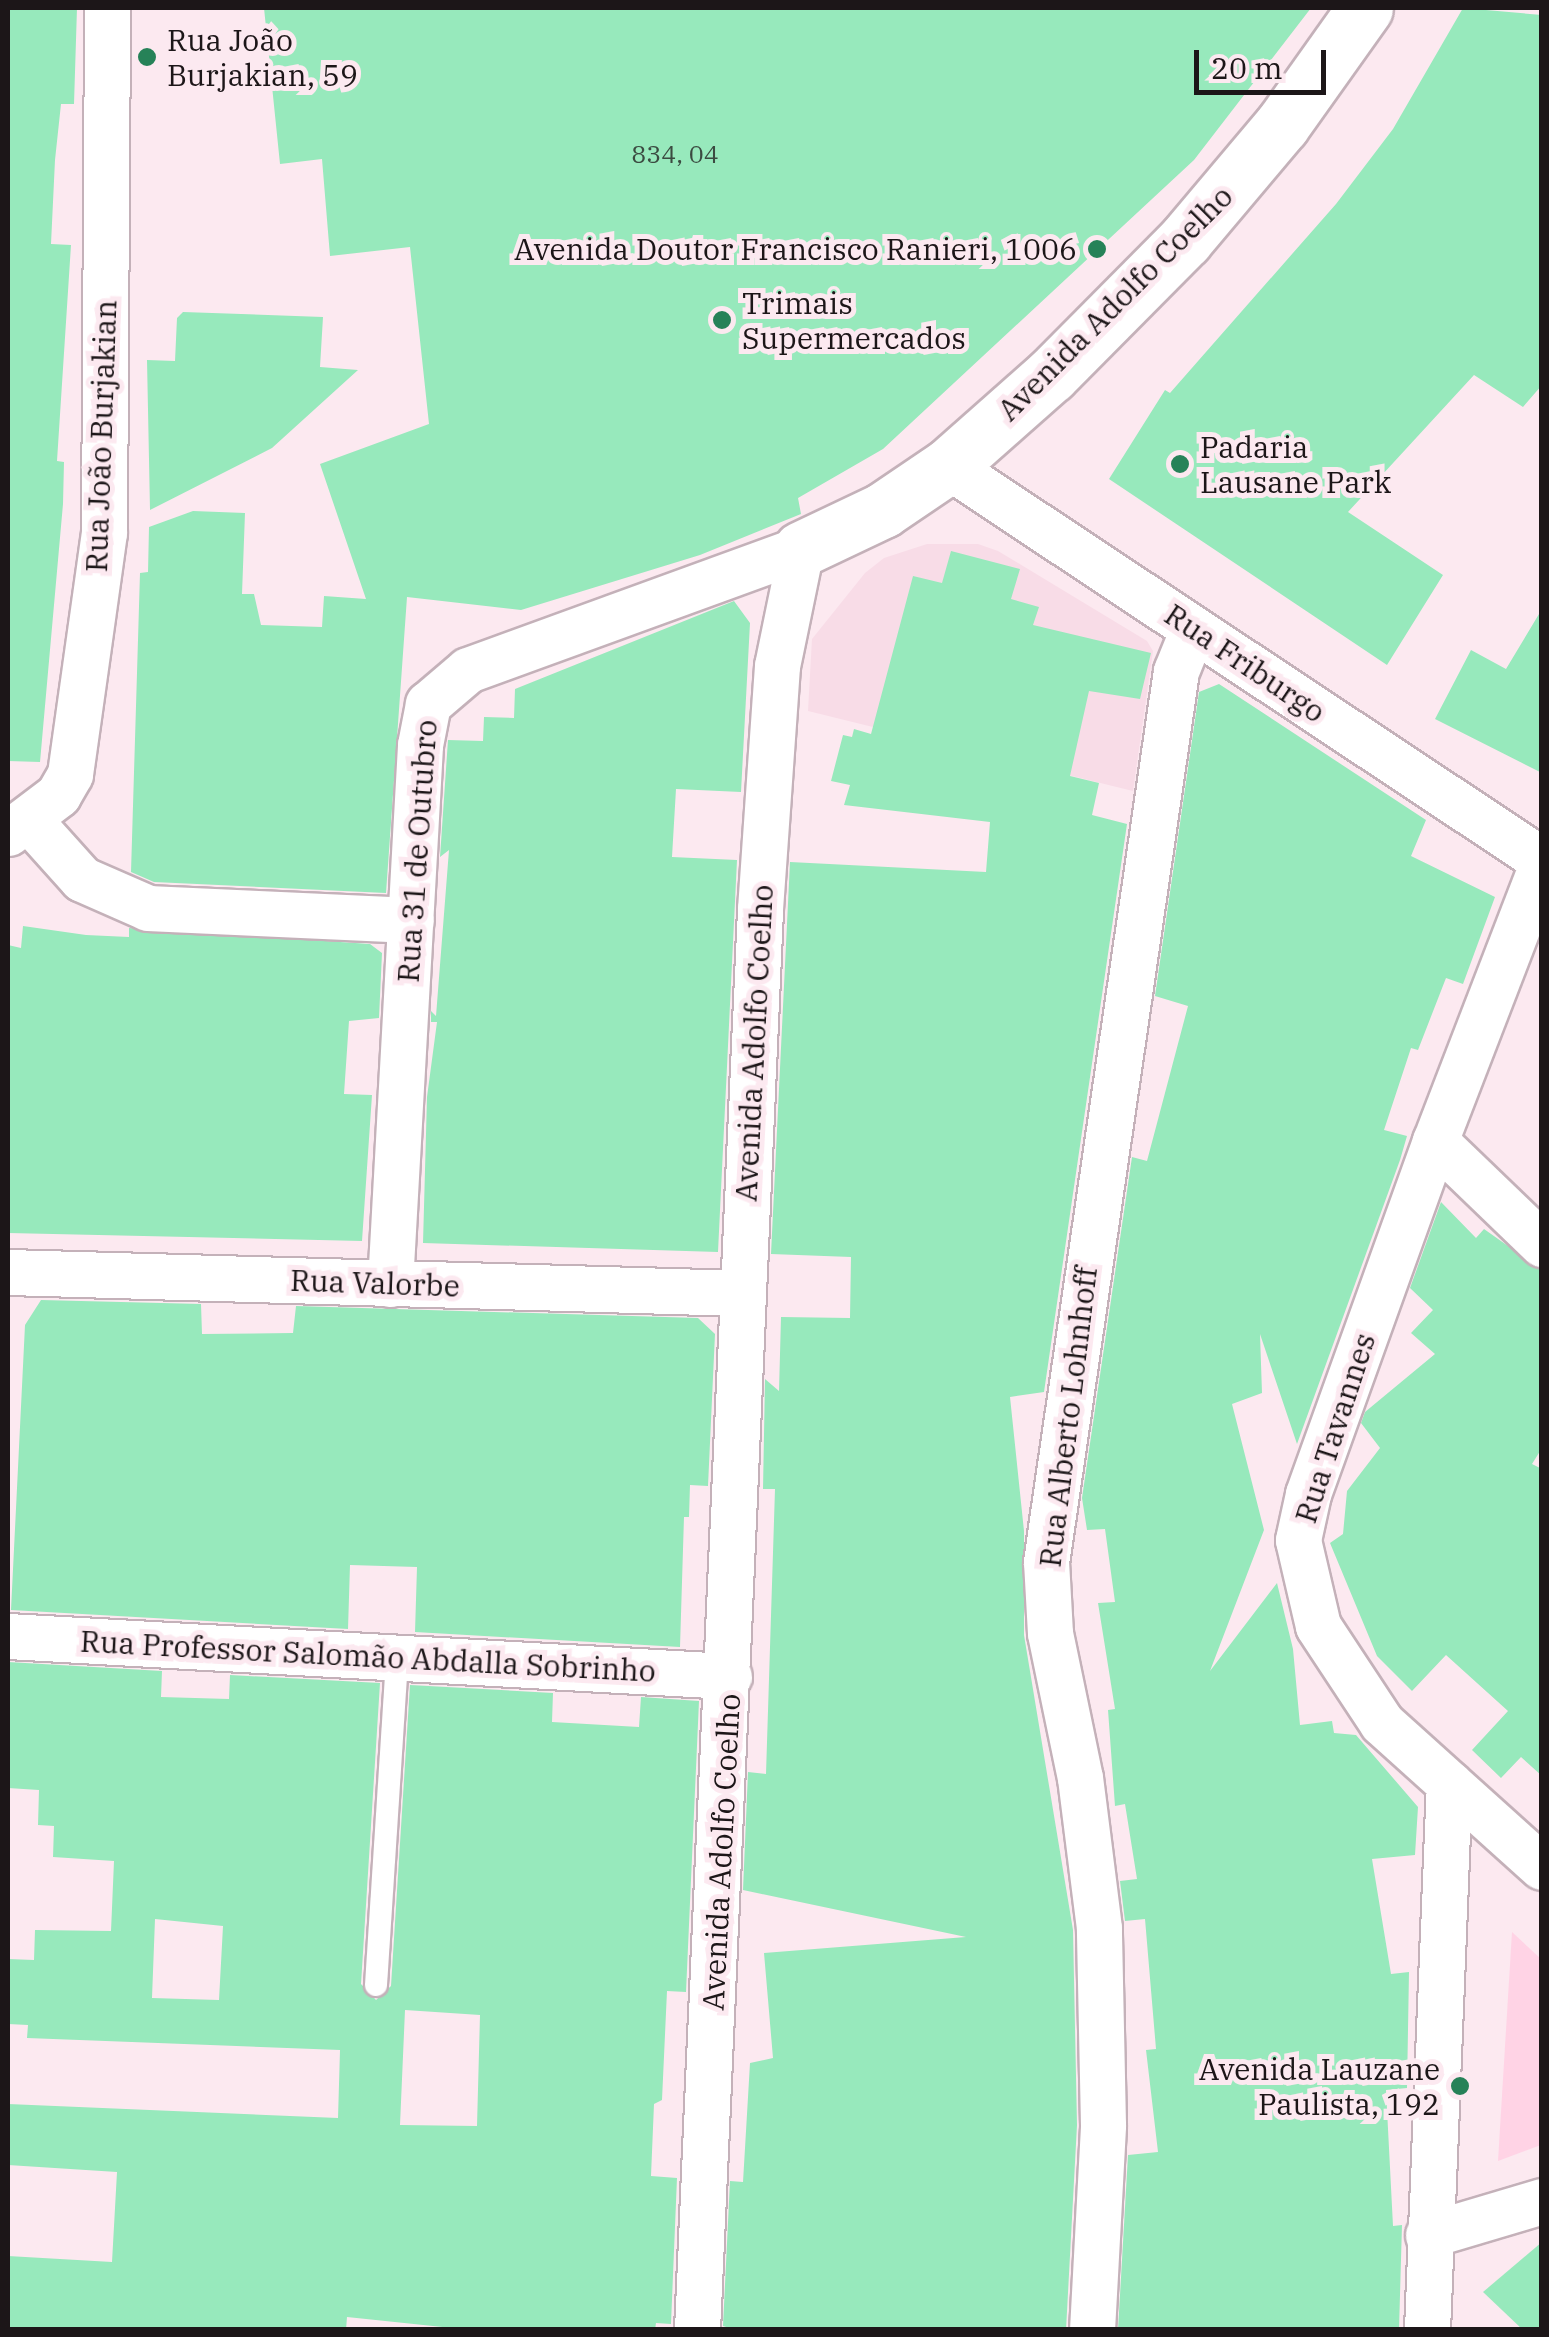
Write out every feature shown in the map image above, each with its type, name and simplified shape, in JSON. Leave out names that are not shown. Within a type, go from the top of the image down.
[{"type":"street","name":"Rua João Burjakian","points":[[18,827],[58,795],[72,764],[104,533],[107,8]]},
{"type":"street","name":"Avenida Adolfo Coelho","points":[[697,2330],[730,1676],[742,1293],[781,629],[801,550],[883,510],[948,466],[1051,376],[1185,240],[1282,125],[1365,8]]},
{"type":"street","name":"Rua Friburgo","points":[[948,466],[1542,862]]},
{"type":"street","name":"Rua 31 de Outubro","points":[[390,1284],[420,745],[428,704],[468,670],[801,550]]},
{"type":"street","points":[[736,574],[781,629]]},
{"type":"street","name":"Rua Alberto Lohnhoff","points":[[1092,2330],[1103,2124],[1099,1928],[1080,1778],[1050,1633],[1046,1562],[1176,671],[1194,630]]},
{"type":"street","points":[[18,827],[82,879],[148,908],[411,920]]},
{"type":"street","name":"Rua Tavannes","points":[[1542,862],[1434,1141],[1308,1494],[1298,1540],[1304,1583],[1336,1660],[1382,1723],[1542,1867]]},
{"type":"street","points":[[1434,1141],[1542,1244]]},
{"type":"street","name":"Rua Valorbe","points":[[8,1272],[742,1293]]},
{"type":"street","name":"Rua Professor Salomão Abdalla Sobrinho","points":[[8,1636],[730,1676]]},
{"type":"street","points":[[1426,2330],[1449,1783]]},
{"type":"street","points":[[1428,2235],[1542,2201]]},
{"type":"lane","points":[[376,1985],[397,1659]]},
{"type":"shaded area","points":[[927,544],[978,544],[998,551],[1147,641],[1153,651],[1133,791],[808,711],[812,639],[865,573],[884,558]]},
{"type":"shaded area","points":[[1512,1932],[1541,1959],[1541,2145],[1498,2161]]},
{"type":"building","points":[[8,8],[77,8],[74,104],[61,104],[55,160],[51,244],[71,245],[57,461],[64,462],[63,504],[40,762],[8,761]]},
{"type":"building","name":"Trimais Supermercados","points":[[264,8],[1311,8],[1194,160],[883,449],[798,498],[801,514],[700,555],[521,610],[407,597],[386,893],[154,882],[131,872],[140,573],[148,572],[149,527],[193,511],[245,513],[242,594],[254,594],[261,625],[322,627],[324,596],[366,599],[320,464],[429,424],[410,247],[330,256],[322,159],[280,164]]},
{"type":"building","points":[[1463,8],[1542,15],[1542,385],[1523,407],[1474,375],[1348,512],[1443,575],[1387,665],[1109,479],[1165,390],[1170,393],[1336,204],[1393,129]]},
{"type":"building","points":[[183,312],[323,317],[320,367],[358,370],[272,448],[150,510],[147,360],[175,361],[177,318]]},
{"type":"building","points":[[951,551],[1020,569],[1011,599],[1039,607],[1033,625],[1151,653],[1140,699],[1089,691],[1070,776],[1099,783],[1092,815],[1127,824],[1044,1392],[1010,1397],[1024,1531],[1024,1635],[1073,1930],[1077,2125],[1066,2330],[736,2330],[723,2326],[730,2181],[743,2182],[750,2063],[773,2058],[764,1953],[966,1937],[743,1890],[748,1772],[766,1774],[775,1489],[763,1489],[765,1379],[779,1391],[781,1317],[850,1318],[851,1257],[771,1254],[790,862],[986,872],[990,822],[844,805],[850,785],[831,781],[843,735],[852,737],[854,729],[871,734],[913,576],[942,583]]},
{"type":"building","points":[[734,601],[750,623],[741,792],[676,789],[672,857],[737,860],[718,1252],[423,1243],[427,1097],[437,1022],[431,1022],[431,1011],[436,1016],[449,850],[440,857],[448,740],[483,741],[484,717],[514,718],[515,689]]},
{"type":"building","points":[[1542,609],[1542,773],[1435,719],[1471,650],[1506,669]]},
{"type":"building","points":[[1219,684],[1426,820],[1411,856],[1495,897],[1463,984],[1446,978],[1418,1050],[1411,1048],[1384,1130],[1407,1136],[1297,1444],[1260,1334],[1262,1393],[1232,1404],[1264,1530],[1210,1671],[1277,1583],[1293,1649],[1300,1725],[1332,1721],[1334,1733],[1356,1735],[1418,1807],[1415,1855],[1372,1859],[1391,1974],[1409,1972],[1407,2088],[1386,2090],[1393,2226],[1402,2225],[1399,2330],[1118,2330],[1128,2155],[1158,2152],[1146,2050],[1156,2049],[1145,1919],[1125,1921],[1120,1881],[1137,1879],[1125,1804],[1115,1806],[1108,1710],[1115,1709],[1098,1603],[1115,1602],[1105,1529],[1087,1530],[1082,1498],[1132,1157],[1147,1161],[1188,1006],[1155,996],[1199,692]]},
{"type":"building","points":[[23,926],[86,935],[129,937],[129,928],[370,944],[382,953],[379,1018],[349,1021],[344,1094],[372,1095],[362,1241],[8,1233],[8,945],[21,948]]},
{"type":"building","points":[[1441,1202],[1476,1238],[1484,1229],[1542,1270],[1542,1448],[1532,1464],[1542,1469],[1542,1776],[1521,1757],[1501,1778],[1472,1750],[1508,1711],[1446,1655],[1412,1691],[1377,1656],[1330,1543],[1343,1534],[1347,1491],[1380,1448],[1361,1423],[1365,1412],[1435,1354],[1411,1333],[1433,1310],[1410,1288]]},
{"type":"building","points":[[41,1300],[201,1304],[202,1334],[293,1333],[296,1306],[698,1318],[715,1334],[708,1486],[690,1485],[689,1517],[684,1517],[680,1647],[415,1632],[417,1567],[350,1565],[348,1629],[11,1610],[25,1325]]},
{"type":"building","points":[[8,1662],[162,1671],[161,1697],[229,1699],[230,1675],[380,1683],[361,1984],[376,2000],[391,1986],[410,1685],[553,1693],[552,1722],[639,1727],[641,1697],[699,1701],[686,1992],[667,1991],[662,2100],[654,2104],[651,2176],[677,2178],[671,2324],[656,2323],[655,2330],[471,2330],[347,2317],[346,2330],[8,2330],[8,2256],[112,2262],[117,2172],[8,2165],[8,2104],[338,2118],[340,2050],[27,2038],[28,2025],[8,2024],[8,1959],[34,1960],[35,1930],[111,1931],[114,1861],[53,1857],[54,1826],[38,1825],[39,1790],[8,1788]],"holes":[[[155,1919],[223,1926],[219,2000],[152,1998]],[[405,2010],[480,2015],[477,2126],[400,2125]]]},
{"type":"building","points":[[1542,2242],[1542,2330],[1523,2330],[1483,2292]]},
{"type":"place","name":"Rua João Burjakian, 59","points":[[147,57]]},
{"type":"place","name":"Avenida Doutor Francisco Ranieri, 1006","points":[[1097,249]]},
{"type":"place","name":"Trimais Supermercados","points":[[722,320]]},
{"type":"place","name":"Padaria Lausane Park","points":[[1180,464]]},
{"type":"place","name":"Avenida Lauzane Paulista, 192","points":[[1460,2086]]}]
